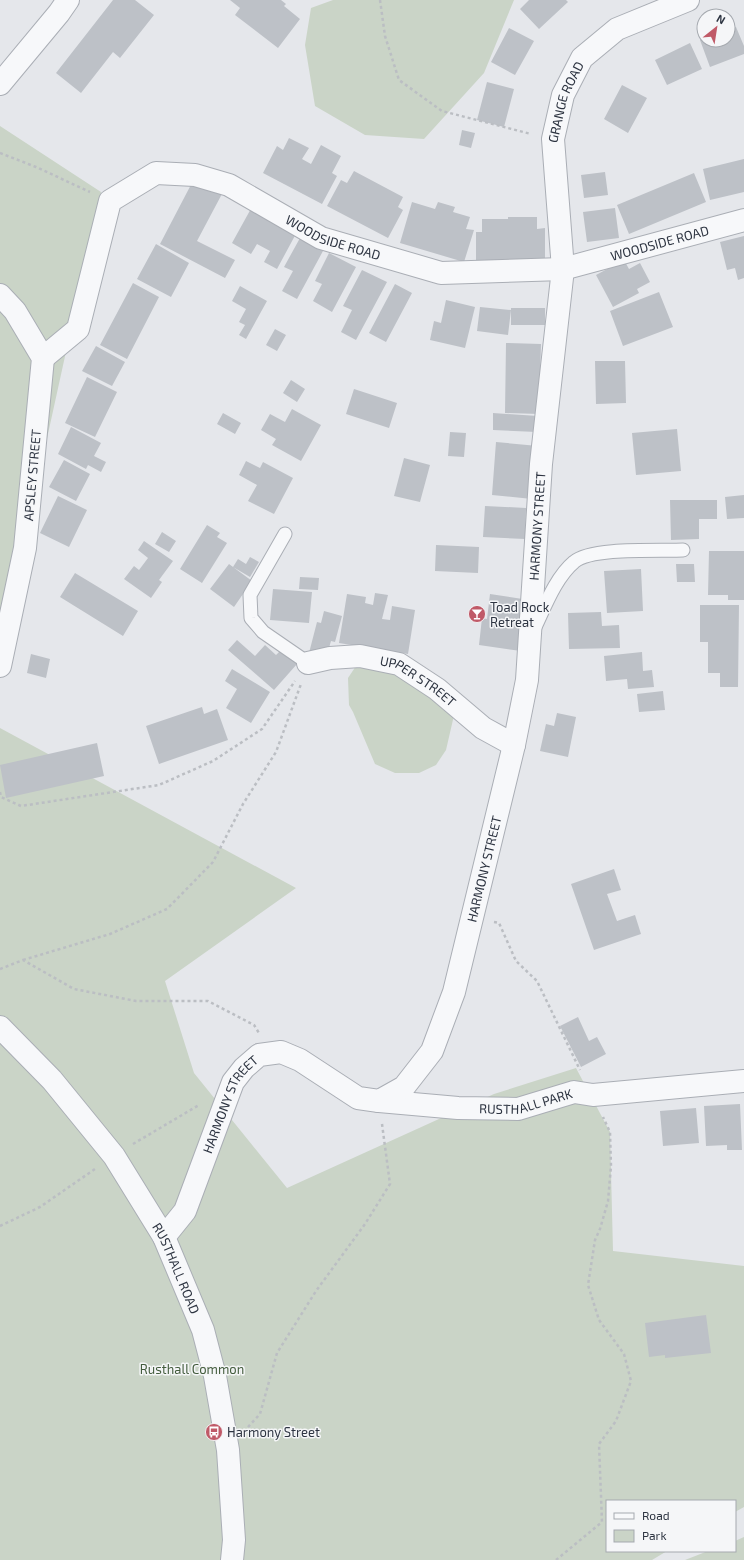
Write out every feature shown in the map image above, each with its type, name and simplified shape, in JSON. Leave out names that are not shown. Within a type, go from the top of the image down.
[{"type":"street","points":[[0,84],[68,0]]},
{"type":"street","name":"GRANGE ROAD","points":[[563,269],[553,139],[563,95],[582,58],[617,29],[688,0]]},
{"type":"street","name":"WOODSIDE ROAD","points":[[110,201],[156,173],[195,175],[229,185],[321,238],[441,273],[563,269],[744,220]]},
{"type":"street","points":[[0,295],[15,311],[43,358],[78,329],[110,201]]},
{"type":"street","name":"HARMONY STREET","points":[[164,1237],[185,1211],[233,1082],[244,1068],[259,1055],[281,1052],[300,1060],[358,1098],[379,1101],[404,1087],[432,1051],[454,992],[514,745],[527,680],[540,464],[563,269]]},
{"type":"street","name":"APSLEY STREET","points":[[0,666],[25,548],[43,358]]},
{"type":"street","name":"UPPER STREET","points":[[308,663],[330,658],[360,656],[399,664],[437,689],[483,728],[514,745]]},
{"type":"street","name":"RUSTHALL ROAD","points":[[0,1027],[52,1080],[114,1156],[164,1237],[203,1330],[215,1376],[228,1450],[234,1540],[232,1560]]},
{"type":"street","name":"RUSTHALL PARK","points":[[379,1101],[458,1108],[518,1109],[574,1092],[593,1095],[744,1081]]},
{"type":"lane","points":[[285,534],[250,595],[251,618],[263,632],[308,663]]},
{"type":"lane","points":[[529,637],[552,591],[575,561],[589,555],[611,552],[683,550]]},
{"type":"path","points":[[380,0],[385,36],[399,80],[442,112],[553,139]]},
{"type":"path","points":[[0,153],[36,167],[110,201]]},
{"type":"path","points":[[0,792],[1,797],[21,806],[159,785],[213,761],[262,729],[308,663]]},
{"type":"path","points":[[0,969],[23,960],[110,934],[167,909],[213,862],[243,804],[276,752],[308,663]]},
{"type":"path","points":[[472,917],[499,923],[516,961],[537,981],[563,1038],[593,1095],[610,1132],[611,1166],[608,1200],[600,1229],[595,1240],[588,1285],[599,1320],[624,1354],[632,1382],[616,1421],[599,1444],[602,1522],[556,1560]]},
{"type":"path","points":[[23,960],[74,989],[136,1001],[208,1001],[254,1025],[272,1053]]},
{"type":"path","points":[[228,1450],[260,1414],[277,1353],[316,1291],[365,1224],[390,1184],[379,1101]]},
{"type":"green space","points":[[333,0],[514,0],[484,73],[424,139],[365,135],[315,106],[305,45],[311,8]]},
{"type":"green space","points":[[0,126],[101,192],[0,653]]},
{"type":"green space","points":[[356,666],[389,666],[455,711],[446,750],[436,765],[419,773],[395,773],[375,764],[349,705],[348,678]]},
{"type":"green space","name":"Rusthall Common","points":[[0,728],[296,888],[165,981],[194,1073],[287,1188],[494,1094],[576,1068],[610,1132],[613,1251],[744,1266],[744,1507],[736,1511],[736,1500],[606,1500],[606,1552],[665,1552],[652,1560],[0,1560]]},
{"type":"green space","points":[[744,1537],[744,1560],[685,1560],[705,1552],[736,1552],[736,1541]]},
{"type":"building","points":[[113,0],[135,0],[154,15],[120,58],[113,52],[81,93],[56,73]]},
{"type":"building","points":[[230,0],[281,0],[286,4],[284,6],[300,19],[278,48],[235,15],[240,8]]},
{"type":"building","points":[[529,0],[566,0],[568,2],[539,29],[520,9]]},
{"type":"building","points":[[736,27],[744,46],[744,54],[710,67],[703,48],[736,48]]},
{"type":"building","points":[[509,28],[534,41],[515,75],[491,62]]},
{"type":"building","points":[[690,43],[702,69],[667,85],[655,60]]},
{"type":"building","points":[[487,82],[514,89],[504,127],[477,120]]},
{"type":"building","points":[[622,85],[647,98],[628,133],[604,119]]},
{"type":"building","points":[[462,130],[475,133],[471,148],[459,145]]},
{"type":"building","points":[[289,138],[309,148],[302,159],[311,164],[321,145],[341,156],[332,173],[337,176],[322,204],[263,173],[277,146],[283,150]]},
{"type":"building","points":[[744,159],[744,192],[710,200],[703,169]]},
{"type":"building","points":[[354,171],[403,197],[398,207],[403,210],[388,238],[327,206],[341,180],[347,183]]},
{"type":"building","points":[[605,172],[608,195],[584,198],[581,175]]},
{"type":"building","points":[[694,173],[706,202],[629,234],[617,205]]},
{"type":"building","points":[[195,177],[223,192],[197,241],[235,260],[225,278],[160,244]]},
{"type":"building","points":[[412,202],[435,209],[438,202],[455,207],[453,212],[470,217],[466,229],[474,230],[464,262],[400,243]]},
{"type":"building","points":[[253,205],[298,230],[277,269],[264,262],[270,251],[257,244],[251,254],[232,243]]},
{"type":"building","points":[[615,208],[619,238],[587,242],[583,212]]},
{"type":"building","points":[[508,217],[537,217],[537,229],[545,228],[545,262],[476,262],[476,232],[482,232],[482,219],[508,219]]},
{"type":"building","points":[[744,236],[744,278],[738,280],[735,268],[727,270],[720,242]]},
{"type":"building","points":[[300,238],[323,251],[297,299],[282,291],[293,271],[284,267]]},
{"type":"building","points":[[156,244],[189,263],[171,297],[137,279]]},
{"type":"building","points":[[329,253],[356,267],[332,312],[313,301],[322,284],[315,281]]},
{"type":"building","points":[[624,260],[629,269],[640,263],[650,282],[637,289],[639,293],[613,307],[596,275]]},
{"type":"building","points":[[362,270],[387,282],[356,340],[341,332],[352,310],[343,306]]},
{"type":"building","points":[[133,283],[159,297],[127,359],[100,345]]},
{"type":"building","points":[[395,284],[412,293],[386,342],[369,333]]},
{"type":"building","points":[[240,286],[267,301],[246,339],[239,335],[245,325],[239,322],[246,309],[232,301]]},
{"type":"building","points":[[659,292],[673,327],[623,346],[610,311]]},
{"type":"building","points":[[446,300],[475,307],[465,348],[430,340],[434,321],[441,323]]},
{"type":"building","points":[[480,307],[511,310],[508,335],[477,331]]},
{"type":"building","points":[[511,308],[545,308],[545,325],[511,325]]},
{"type":"building","points":[[275,329],[286,335],[277,351],[266,345]]},
{"type":"building","points":[[506,343],[541,344],[539,414],[505,413]]},
{"type":"building","points":[[96,346],[125,362],[112,386],[82,371]]},
{"type":"building","points":[[595,361],[625,361],[626,403],[596,404]]},
{"type":"building","points":[[87,377],[117,392],[95,437],[65,423]]},
{"type":"building","points":[[291,380],[305,389],[297,402],[283,393]]},
{"type":"building","points":[[354,389],[397,403],[389,428],[346,414]]},
{"type":"building","points":[[292,409],[321,425],[301,461],[272,445],[276,439],[261,430],[270,414],[285,422]]},
{"type":"building","points":[[223,413],[241,423],[235,434],[217,424]]},
{"type":"building","points":[[493,413],[538,416],[537,432],[493,430]]},
{"type":"building","points":[[71,427],[101,443],[94,456],[106,462],[101,472],[88,465],[86,469],[58,454]]},
{"type":"building","points":[[677,429],[681,471],[636,475],[632,433]]},
{"type":"building","points":[[450,432],[466,433],[464,457],[448,456]]},
{"type":"building","points":[[496,442],[538,446],[532,499],[492,495]]},
{"type":"building","points":[[404,458],[430,465],[420,502],[394,496]]},
{"type":"building","points":[[64,460],[90,474],[76,501],[49,487]]},
{"type":"building","points":[[246,461],[260,468],[263,462],[293,478],[274,514],[248,501],[257,485],[239,475]]},
{"type":"building","points":[[744,495],[744,518],[727,519],[725,497]]},
{"type":"building","points":[[58,496],[87,510],[69,547],[40,533]]},
{"type":"building","points":[[670,500],[717,500],[717,519],[699,519],[699,539],[671,540]]},
{"type":"building","points":[[485,506],[526,508],[525,539],[483,537]]},
{"type":"building","points":[[207,525],[220,533],[217,537],[227,543],[202,583],[180,569]]},
{"type":"building","points":[[162,532],[176,541],[169,552],[155,544]]},
{"type":"building","points":[[144,541],[173,561],[159,580],[162,582],[151,598],[124,579],[134,566],[139,570],[148,558],[138,550]]},
{"type":"building","points":[[436,545],[479,547],[478,573],[435,571]]},
{"type":"building","points":[[709,551],[744,551],[744,600],[728,600],[728,595],[708,595]]},
{"type":"building","points":[[250,557],[259,562],[250,577],[233,567],[238,559],[246,564]]},
{"type":"building","points":[[229,564],[252,581],[234,607],[210,589]]},
{"type":"building","points":[[676,564],[694,564],[695,582],[677,582]]},
{"type":"building","points":[[641,569],[643,611],[607,613],[604,571]]},
{"type":"building","points":[[75,573],[138,611],[123,636],[60,597]]},
{"type":"building","points":[[300,577],[319,578],[318,590],[299,589]]},
{"type":"building","points":[[273,589],[312,592],[309,623],[270,620]]},
{"type":"building","points":[[375,593],[388,595],[382,619],[390,620],[392,606],[415,610],[408,654],[339,643],[347,594],[366,597],[365,603],[373,605]]},
{"type":"building","points":[[490,594],[529,600],[521,651],[479,645],[482,618],[487,619]]},
{"type":"building","points":[[700,605],[739,605],[738,687],[720,687],[720,673],[708,673],[708,642],[700,642]]},
{"type":"building","points":[[324,611],[342,616],[335,642],[331,641],[326,658],[309,653],[317,622],[321,623]]},
{"type":"building","points":[[601,612],[602,626],[619,625],[620,648],[569,649],[568,613]]},
{"type":"building","points":[[237,640],[255,656],[265,645],[276,655],[281,650],[297,664],[274,690],[228,650]]},
{"type":"building","points":[[642,652],[643,671],[652,670],[654,687],[628,689],[627,679],[606,681],[604,656]]},
{"type":"building","points":[[31,654],[50,659],[46,678],[27,673]]},
{"type":"building","points":[[232,669],[270,692],[251,723],[226,708],[237,689],[225,681]]},
{"type":"building","points":[[663,691],[665,710],[639,712],[637,694]]},
{"type":"building","points":[[202,707],[204,714],[217,709],[228,740],[159,764],[146,726]]},
{"type":"building","points":[[557,713],[576,717],[568,757],[540,751],[546,724],[554,726]]},
{"type":"building","points":[[97,743],[104,776],[6,798],[0,765]]},
{"type":"building","points":[[614,869],[621,890],[607,894],[617,921],[635,915],[641,934],[594,950],[571,884]]},
{"type":"building","points":[[578,1017],[589,1041],[597,1037],[606,1054],[581,1067],[560,1026]]},
{"type":"building","points":[[740,1104],[742,1150],[727,1150],[727,1145],[706,1146],[704,1106]]},
{"type":"building","points":[[696,1108],[699,1143],[663,1146],[660,1111]]},
{"type":"building","points":[[706,1315],[711,1353],[665,1358],[665,1355],[649,1357],[645,1323]]},
{"type":"place","name":"Toad Rock Retreat","points":[[477,614]]},
{"type":"place","name":"Harmony Street","points":[[214,1432]]}]
